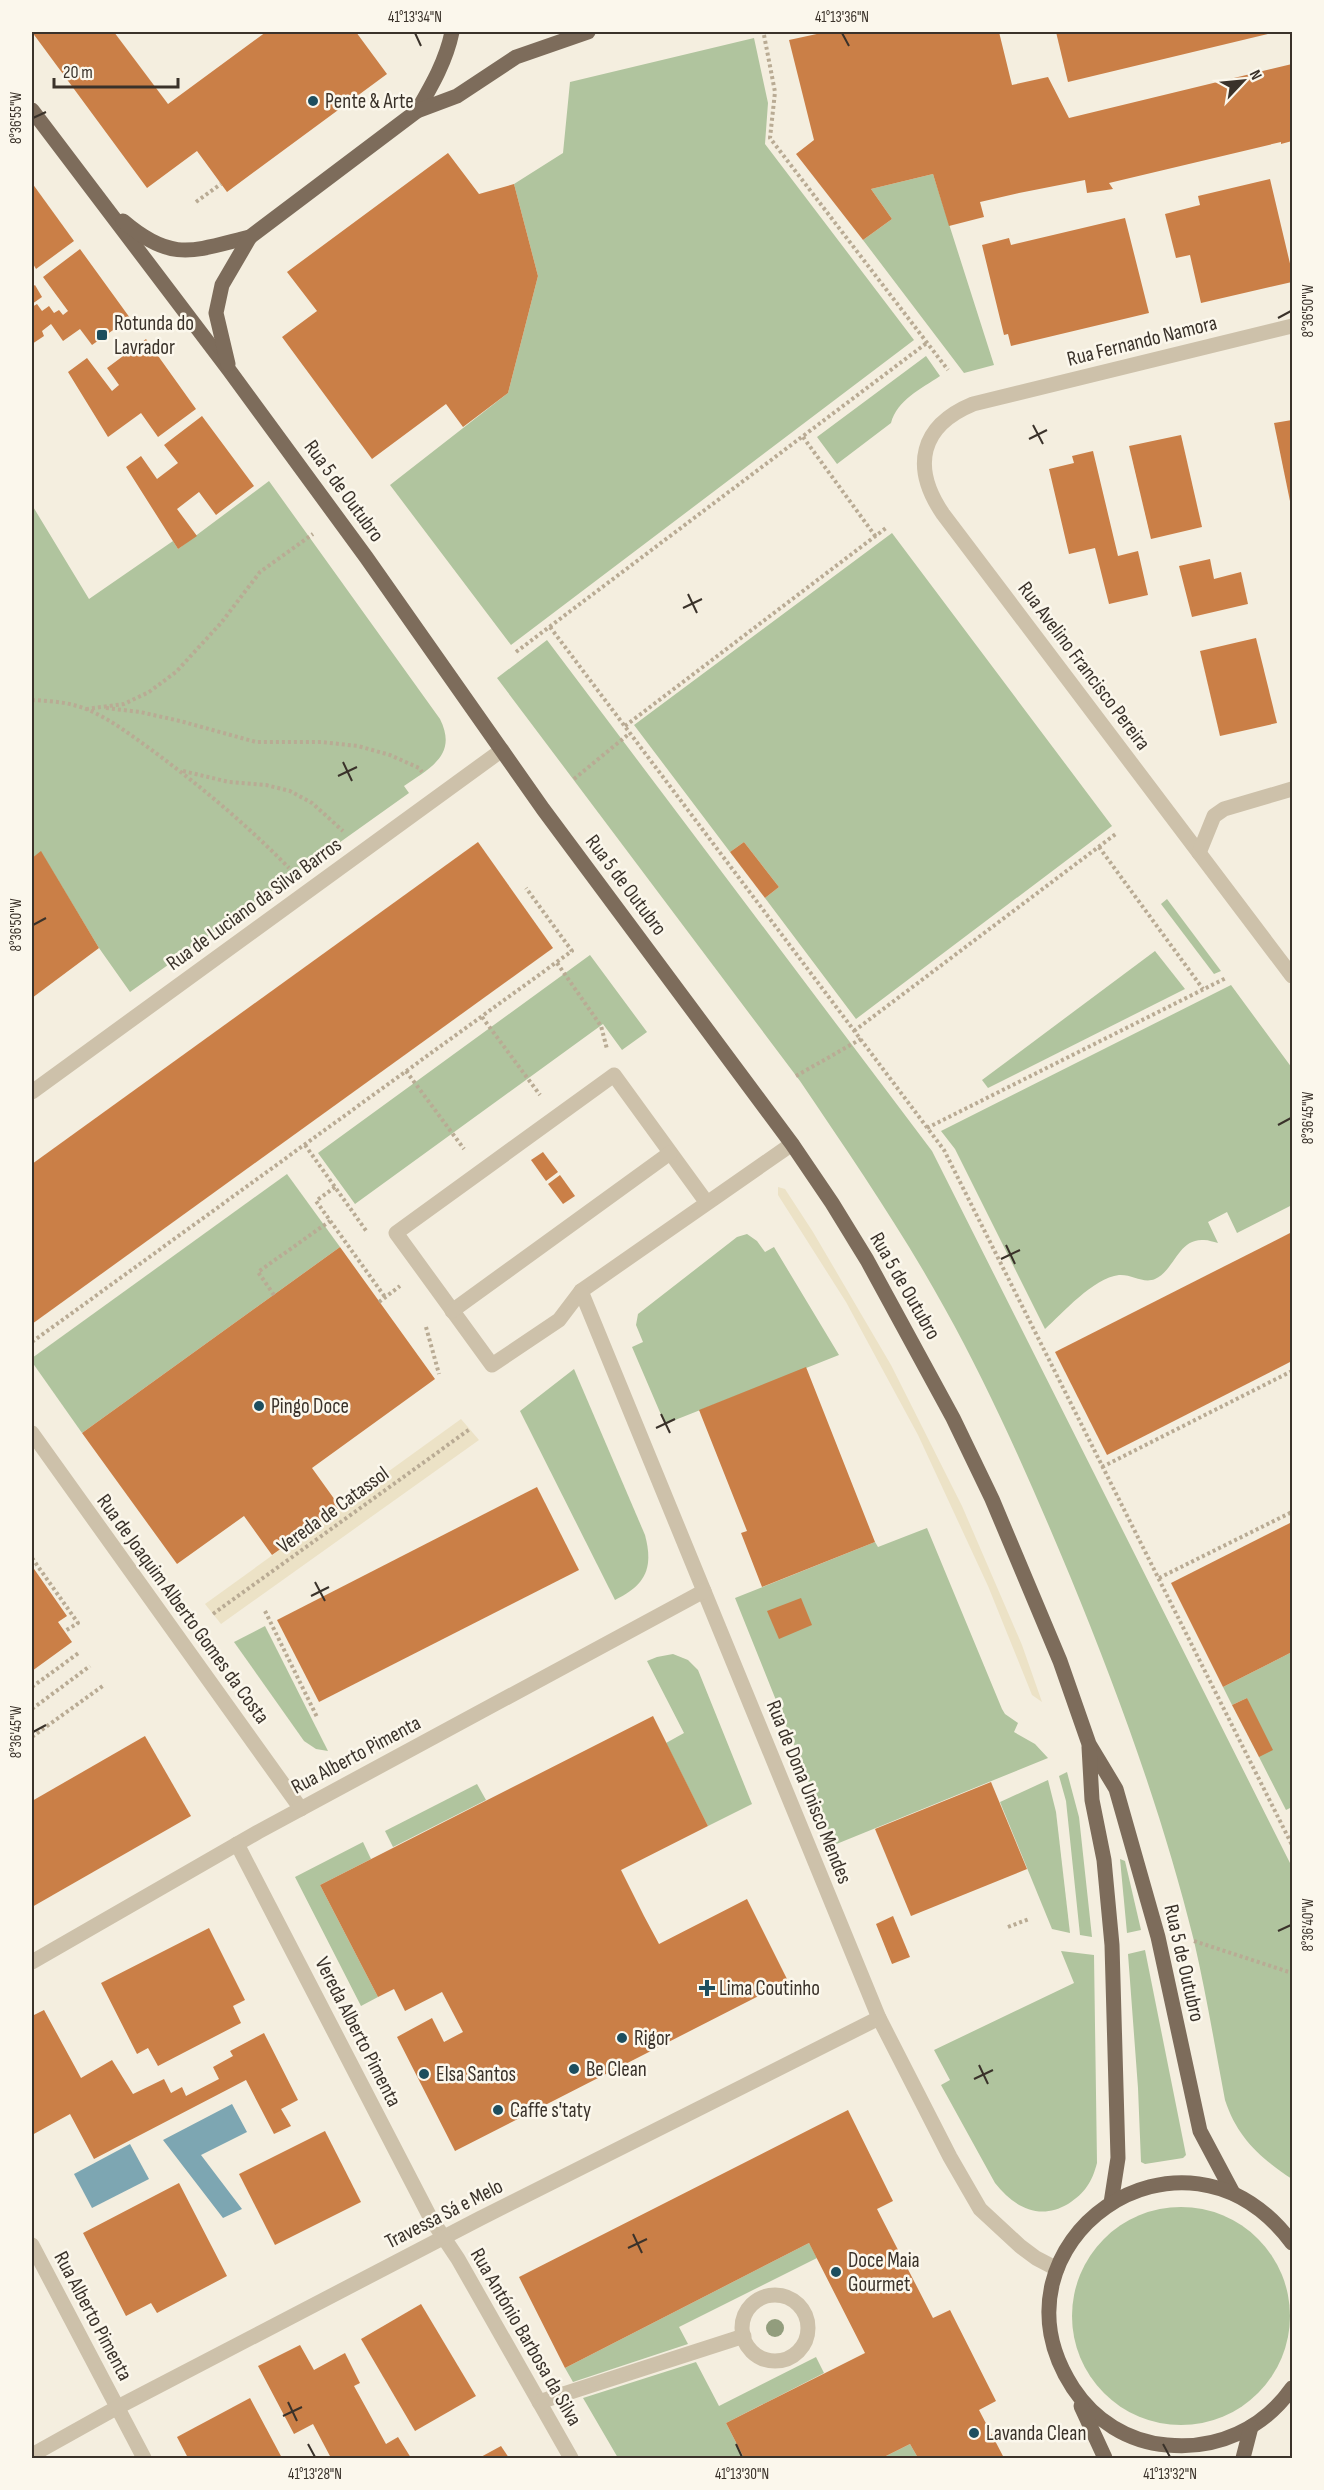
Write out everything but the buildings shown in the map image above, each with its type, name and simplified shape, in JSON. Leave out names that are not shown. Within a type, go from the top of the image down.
[{"type":"main road","points":[[417,111],[439,74],[452,32]]},
{"type":"main road","points":[[230,370],[216,313],[222,285],[250,237],[417,111],[457,96],[516,57],[588,32]]},
{"type":"main road","name":"Rua 5 de Outubro","points":[[32,110],[230,370],[337,517],[435,652],[543,809],[792,1144],[867,1260],[953,1418],[1028,1580],[1089,1744],[1116,1789],[1158,1936],[1200,2131],[1233,2193]]},
{"type":"main road","points":[[102,204],[141,236],[170,250],[198,250],[250,237]]},
{"type":"main road","name":"Rua 5 de Outubro","points":[[1089,1744],[1092,1800],[1104,1860],[1112,1945],[1118,2157],[1111,2203]]},
{"type":"main road","points":[[1293,2243],[1270,2216],[1233,2193],[1192,2182],[1171,2182],[1140,2189],[1111,2203],[1079,2232],[1057,2269],[1049,2294],[1048,2315],[1057,2361],[1083,2403],[1099,2418],[1124,2434],[1152,2444],[1202,2445],[1227,2439],[1268,2416],[1293,2388]]},
{"type":"main road","points":[[1071,2385],[1105,2458]]},
{"type":"main road","points":[[1243,2458],[1251,2427]]},
{"type":"street","name":"Rua Fernando Namora","points":[[1000,397],[1293,326]]},
{"type":"street","name":"Rua Avelino Francisco Pereira","points":[[1000,397],[955,411],[938,425],[924,459],[924,475],[928,488],[943,514],[1293,976]]},
{"type":"street","name":"Rua de Luciano da Silva Barros","points":[[32,1092],[502,750]]},
{"type":"street","points":[[1199,853],[1214,816],[1224,809],[1293,789]]},
{"type":"street","points":[[707,1203],[614,1076],[396,1233],[492,1365],[559,1320],[581,1291],[792,1144]]},
{"type":"street","points":[[452,1311],[670,1153]]},
{"type":"street","name":"Rua de Dona Unisco Mendes","points":[[581,1291],[879,2018],[950,2157],[980,2209],[1020,2246],[1057,2269]]},
{"type":"street","name":"Rua de Joaquim Alberto Gomes da Costa","points":[[32,1433],[301,1809]]},
{"type":"street","name":"Rua Alberto Pimenta","points":[[32,1962],[237,1844],[704,1591]]},
{"type":"street","name":"Vereda Alberto Pimenta","points":[[237,1844],[430,2217],[445,2237]]},
{"type":"street","name":"Travessa Sá e Melo","points":[[32,2455],[118,2407],[445,2237],[879,2018]]},
{"type":"street","name":"Rua António Barbosa da Silva","points":[[445,2237],[571,2458]]},
{"type":"street","name":"Rua Alberto Pimenta","points":[[32,2244],[144,2458]]},
{"type":"street","points":[[765,2296],[786,2296],[798,2304],[806,2316],[808,2330],[804,2343],[789,2358],[775,2360],[761,2357],[750,2349],[744,2336],[743,2322],[748,2309],[765,2296]]},
{"type":"street","points":[[539,2402],[744,2336]]},
{"type":"path","points":[[764,35],[775,92],[770,138],[948,370]]},
{"type":"path","points":[[196,202],[220,184]]},
{"type":"path","points":[[516,652],[928,342]]},
{"type":"path","points":[[803,437],[876,537]]},
{"type":"path","points":[[86,709],[124,704],[149,692],[176,672],[260,572],[337,517]]},
{"type":"path","points":[[625,726],[886,528]]},
{"type":"path","points":[[550,627],[944,1150],[1293,1845]]},
{"type":"path","points":[[32,700],[60,702],[86,709],[118,726],[180,770],[261,841],[309,890]]},
{"type":"path","points":[[106,708],[160,717],[256,742],[321,742],[358,746],[390,755],[419,768],[440,794]]},
{"type":"path","points":[[574,779],[630,733]]},
{"type":"path","points":[[180,770],[229,782],[266,785],[290,791],[312,803],[330,817],[362,851]]},
{"type":"path","points":[[855,1031],[1117,833]]},
{"type":"path","points":[[1099,847],[1203,989]]},
{"type":"path","points":[[32,1342],[572,951],[526,888]]},
{"type":"path","points":[[556,963],[601,1026]]},
{"type":"path","points":[[927,1128],[1226,978]]},
{"type":"path","points":[[482,1017],[528,1079]]},
{"type":"path","points":[[796,1076],[861,1039]]},
{"type":"path","points":[[406,1071],[452,1133]]},
{"type":"path","points":[[335,1187],[316,1201],[386,1297]]},
{"type":"path","points":[[274,1295],[258,1272],[330,1221]]},
{"type":"path","points":[[379,1302],[392,1292]]},
{"type":"path","points":[[1102,1467],[1293,1371]]},
{"type":"path","name":"Vereda de Catassol","points":[[213,1614],[470,1430]]},
{"type":"path","points":[[1159,1578],[1293,1512]]},
{"type":"path","points":[[32,1558],[78,1623],[65,1631]]},
{"type":"path","points":[[265,1611],[317,1717]]},
{"type":"path","points":[[32,1687],[80,1652]]},
{"type":"path","points":[[32,1709],[90,1666]]},
{"type":"path","points":[[32,1737],[104,1685]]},
{"type":"path","points":[[1008,1927],[1029,1919]]},
{"type":"path","points":[[1194,1941],[1293,1973]]},
{"type":"green space","points":[[754,38],[768,103],[765,144],[914,340],[511,645],[390,485],[508,393],[538,276],[514,184],[563,153],[570,82]]},
{"type":"green space","points":[[933,174],[994,365],[964,373],[863,240],[892,219],[871,189]]},
{"type":"green space","points":[[926,356],[940,376],[904,401],[891,423],[837,464],[817,437]]},
{"type":"green space","points":[[269,481],[440,719],[445,731],[446,742],[443,751],[432,766],[404,786],[409,793],[130,992],[99,948],[41,852],[32,858],[32,505],[89,599],[173,541],[178,549]]},
{"type":"green space","points":[[892,533],[1112,826],[856,1019],[765,898],[779,887],[744,842],[730,852],[634,725]]},
{"type":"green space","points":[[547,640],[932,1151],[1292,1867],[1292,2179],[1251,2146],[1236,2125],[1225,2100],[1194,1941],[1154,1802],[1123,1711],[1070,1576],[995,1406],[928,1278],[875,1193],[800,1081],[497,678]]},
{"type":"green space","points":[[1167,899],[1221,971],[1214,974],[1161,904]]},
{"type":"green space","points":[[1155,951],[1185,989],[988,1088],[982,1080]]},
{"type":"green space","points":[[590,955],[647,1032],[622,1050],[603,1024],[355,1204],[318,1153]]},
{"type":"green space","points":[[1231,985],[1292,1068],[1292,1205],[1237,1233],[1227,1212],[1208,1222],[1218,1243],[1204,1240],[1188,1244],[1162,1275],[1155,1279],[1146,1280],[1119,1275],[1099,1282],[1079,1297],[1045,1329],[955,1149],[941,1131]]},
{"type":"green space","points":[[287,1174],[340,1247],[82,1433],[32,1362],[32,1358]]},
{"type":"green space","points":[[747,1234],[757,1241],[765,1252],[774,1247],[839,1355],[665,1424],[632,1347],[643,1342],[636,1325],[638,1314],[737,1237]]},
{"type":"green space","points":[[574,1369],[645,1535],[648,1547],[645,1575],[634,1588],[615,1600],[520,1411]]},
{"type":"green space","points":[[927,1528],[1002,1709],[1018,1723],[1014,1732],[1035,1744],[1048,1758],[834,1845],[735,1598],[875,1542],[878,1547]]},
{"type":"green space","points":[[265,1626],[328,1751],[316,1749],[304,1741],[234,1642]]},
{"type":"green space","points":[[1292,1652],[1292,1807],[1286,1810],[1259,1757],[1247,1698],[1232,1705],[1223,1687]]},
{"type":"green space","points":[[673,1654],[688,1660],[698,1670],[752,1804],[708,1826],[666,1743],[684,1733],[647,1661]]},
{"type":"green space","points":[[1067,1772],[1079,1817],[1092,1937],[1080,1935],[1066,1801],[1059,1776]]},
{"type":"green space","points":[[1048,1780],[1056,1812],[1070,1933],[1052,1929],[1000,1802]]},
{"type":"green space","points":[[477,1784],[486,1800],[393,1847],[385,1831]]},
{"type":"green space","points":[[363,1842],[371,1859],[320,1885],[378,1997],[361,2006],[295,1877]]},
{"type":"green space","points":[[1120,1859],[1125,1861],[1141,1930],[1127,1933]]},
{"type":"green space","points":[[1145,1950],[1186,2155],[1183,2158],[1145,2164],[1141,2162],[1128,1954]]},
{"type":"green space","points":[[1061,1951],[1094,1955],[1097,2163],[1087,2186],[1074,2200],[1057,2209],[1037,2211],[1019,2205],[1010,2199],[995,2183],[941,2085],[950,2080],[934,2050],[1074,1983]]},
{"type":"green space","points":[[1170,2207],[1192,2207],[1223,2215],[1242,2225],[1258,2239],[1272,2255],[1282,2274],[1290,2305],[1286,2348],[1282,2358],[1272,2377],[1258,2393],[1242,2407],[1213,2421],[1192,2425],[1170,2425],[1149,2421],[1120,2407],[1090,2377],[1076,2348],[1072,2327],[1072,2305],[1076,2284],[1090,2255],[1120,2225],[1149,2211]]},
{"type":"green space","points":[[809,2243],[817,2258],[679,2327],[688,2344],[573,2382],[565,2368]]},
{"type":"green space","points":[[816,2357],[824,2373],[726,2423],[744,2458],[618,2458],[583,2398],[696,2362],[719,2406]]},
{"type":"green space","points":[[910,2444],[918,2458],[882,2458]]},
{"type":"shaded area","points":[[778,1187],[785,1189],[813,1232],[891,1365],[962,1506],[1022,1645],[1042,1702],[1032,1695],[988,1586],[918,1435],[846,1302],[778,1195]]},
{"type":"shaded area","points":[[461,1419],[479,1440],[221,1624],[205,1604]]},
{"type":"water","points":[[232,2104],[247,2132],[201,2155],[242,2209],[223,2218],[163,2140]]},
{"type":"water","points":[[130,2144],[149,2179],[92,2208],[74,2174]]},
{"type":"place","name":"Pente & Arte","points":[[313,101]]},
{"type":"place","name":"Rotunda do Lavrador","points":[[102,335]]},
{"type":"place","name":"Pingo Doce","points":[[259,1406]]},
{"type":"place","name":"Lima Coutinho","points":[[707,1988]]},
{"type":"place","name":"Rigor","points":[[622,2038]]},
{"type":"place","name":"Be Clean","points":[[574,2069]]},
{"type":"place","name":"Elsa Santos","points":[[424,2074]]},
{"type":"place","name":"Caffe s'taty","points":[[498,2110]]},
{"type":"place","name":"Doce Maia Gourmet","points":[[836,2272]]},
{"type":"place","name":"Lavanda Clean","points":[[974,2433]]}]
